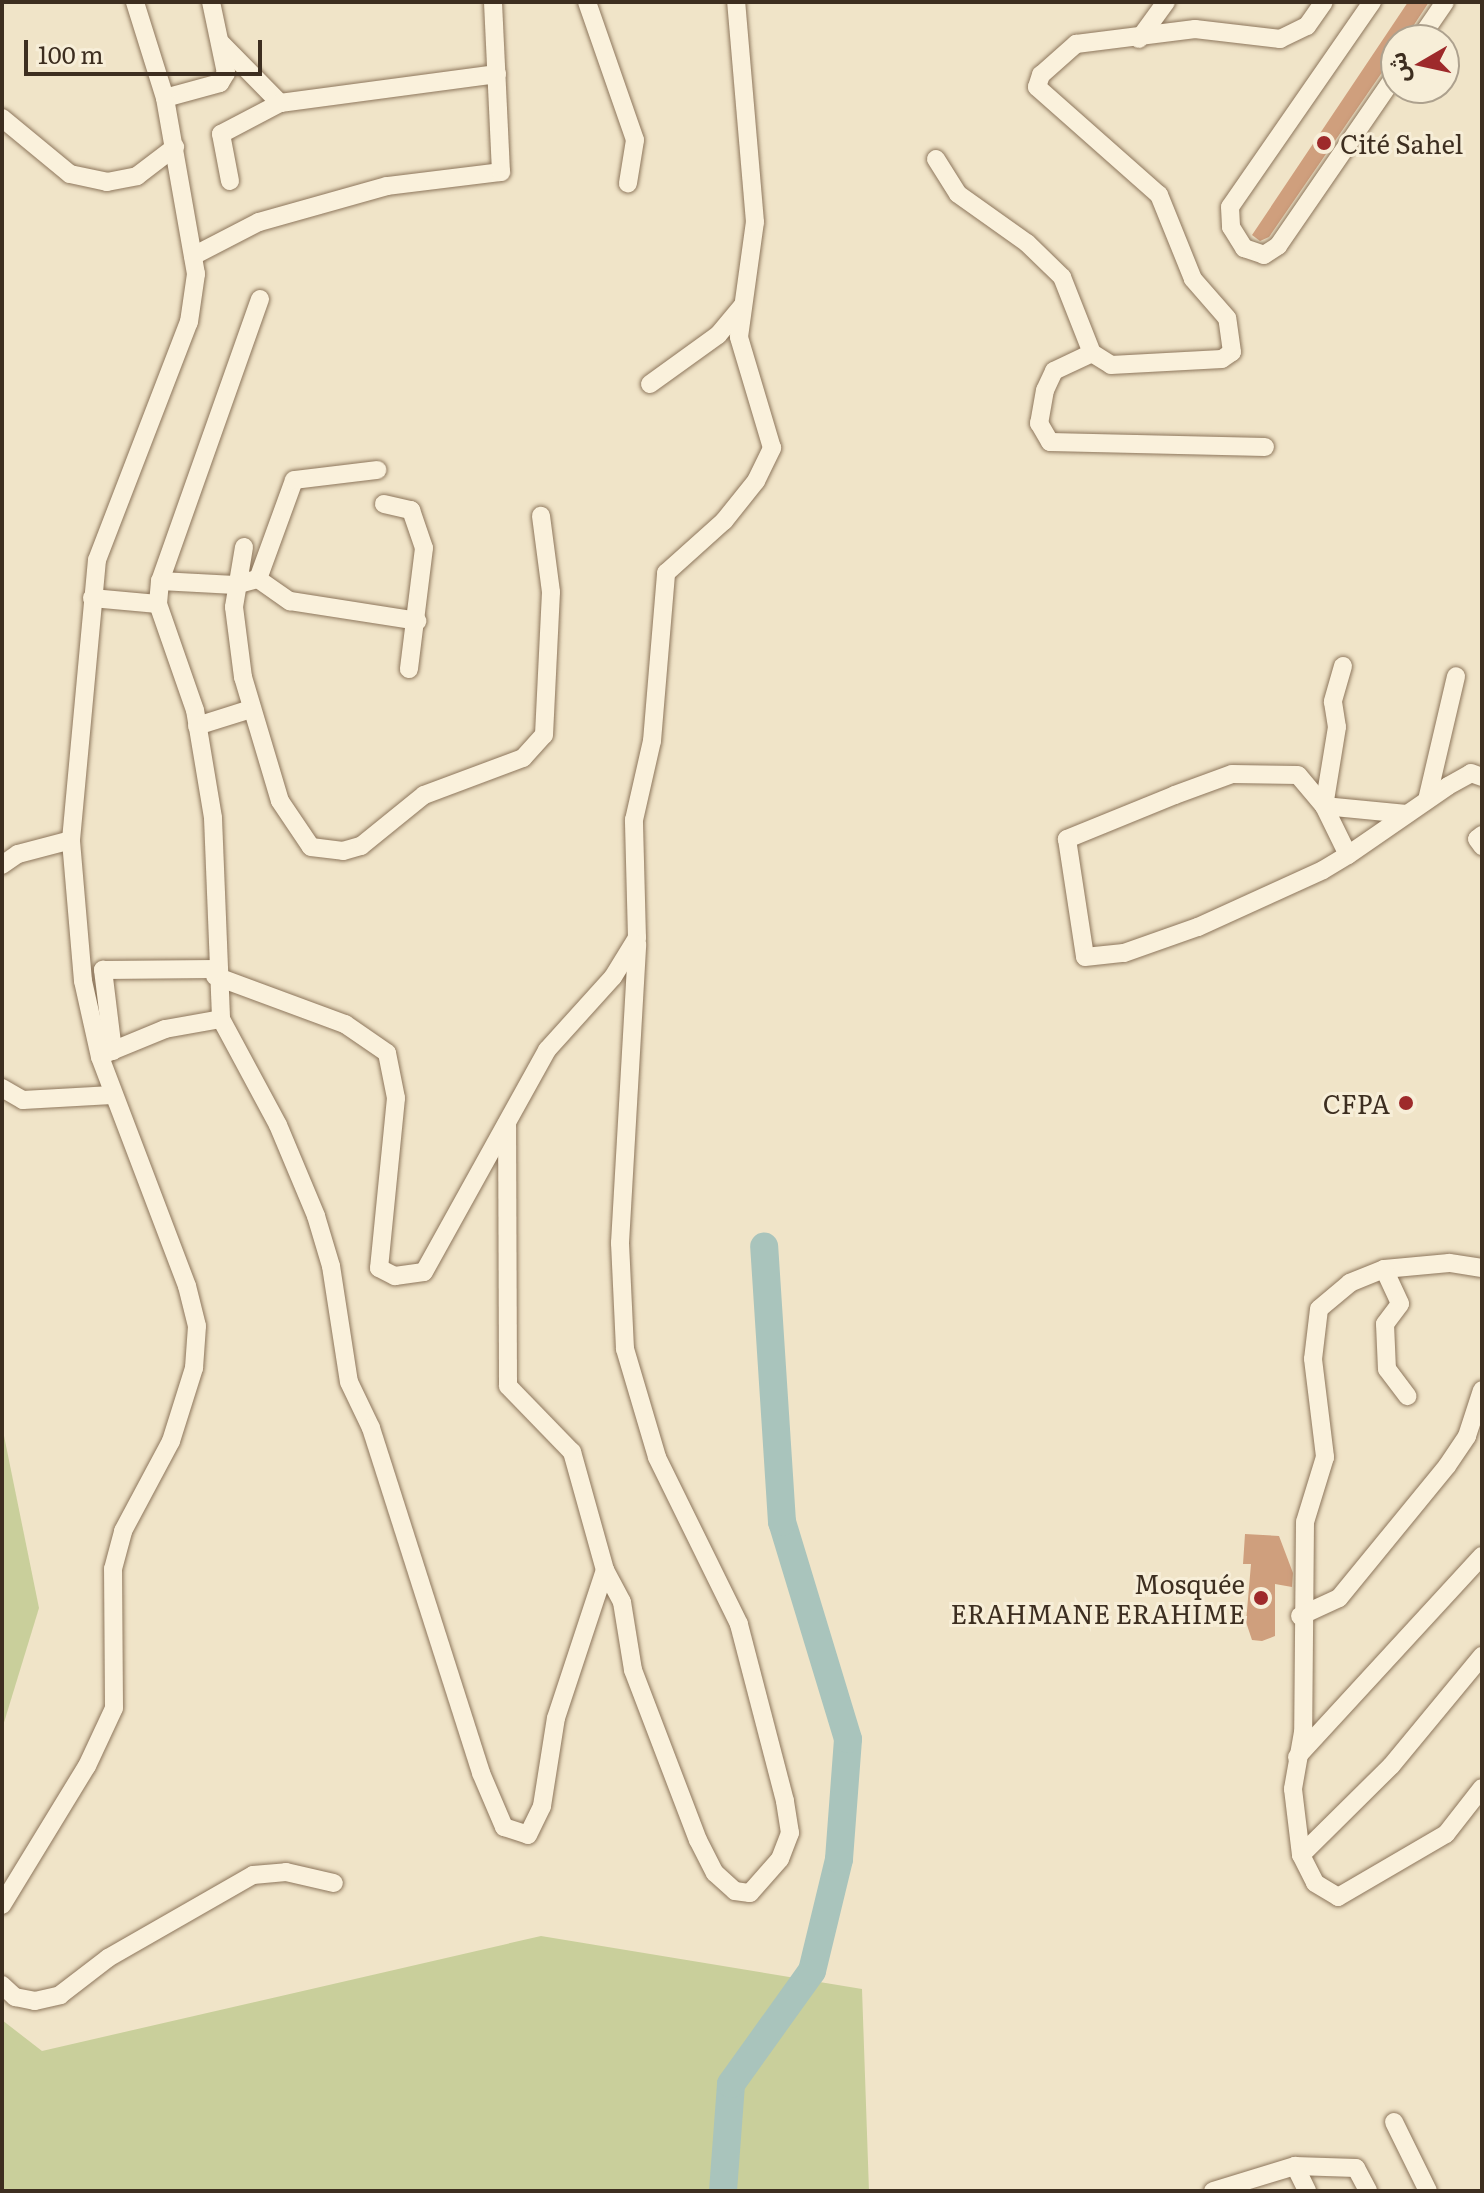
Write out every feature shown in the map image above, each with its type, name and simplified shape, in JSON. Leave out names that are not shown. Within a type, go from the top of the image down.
[{"type":"street","points":[[106,1054],[82,970],[71,840],[92,598],[97,560],[189,322],[193,256],[165,98],[135,2]]},
{"type":"street","points":[[165,98],[220,83],[226,73],[211,2]]},
{"type":"street","points":[[193,256],[259,222],[387,186],[501,172],[493,2]]},
{"type":"street","points":[[587,2],[635,140],[628,183]]},
{"type":"street","points":[[507,1123],[508,1386],[572,1452],[605,1570],[622,1602],[633,1670],[698,1840],[715,1873],[735,1891],[750,1893],[780,1859],[790,1833],[785,1801],[739,1624],[657,1457],[625,1349],[620,1243],[637,938],[634,820],[652,741],[662,585],[666,573],[724,521],[756,481],[772,448],[739,337],[755,222],[736,2]]},
{"type":"street","points":[[1139,39],[1166,2]]},
{"type":"street","points":[[936,159],[958,194],[1027,243],[1062,277],[1092,353],[1111,365],[1199,364],[1232,352],[1227,318],[1193,279],[1147,178],[1037,87],[1041,75],[1076,44],[1219,28],[1280,39],[1307,26],[1324,2]]},
{"type":"street","points":[[1372,2],[1230,207],[1231,227],[1244,248],[1264,255],[1278,246],[1380,97]]},
{"type":"street","points":[[1430,24],[1445,2]]},
{"type":"street","points":[[220,42],[280,103]]},
{"type":"street","points":[[230,181],[221,134],[280,103],[497,74]]},
{"type":"street","points":[[2,118],[70,174],[107,182],[137,176],[175,147]]},
{"type":"street","points":[[260,299],[160,581],[158,604],[197,726],[213,818],[215,972],[221,1019],[278,1125],[316,1216],[331,1266],[349,1382],[371,1428],[481,1773],[504,1827],[528,1835],[542,1806],[556,1718],[605,1570]]},
{"type":"street","points":[[650,384],[718,335],[745,302]]},
{"type":"street","points":[[1092,353],[1054,371],[1039,423],[1050,442],[1265,447]]},
{"type":"street","points":[[258,579],[294,480],[377,470]]},
{"type":"street","points":[[384,504],[411,510],[419,520],[424,548],[409,669]]},
{"type":"street","points":[[244,547],[235,585],[251,709],[280,801],[296,831],[326,852],[361,846],[424,795],[523,758],[544,735],[551,592],[541,516]]},
{"type":"street","points":[[160,581],[235,585],[258,579],[290,601],[417,621]]},
{"type":"street","points":[[92,598],[158,604]]},
{"type":"street","points":[[1324,806],[1337,727],[1333,702],[1343,666]]},
{"type":"street","points":[[1427,800],[1456,676]]},
{"type":"street","points":[[197,726],[251,709]]},
{"type":"street","points":[[1348,855],[1324,806],[1298,775],[1272,770],[1232,774],[1067,839],[1085,957],[1124,953],[1198,927],[1348,855],[1471,773],[1482,777]]},
{"type":"street","points":[[1324,806],[1407,814]]},
{"type":"street","points":[[1482,835],[1477,839],[1482,846]]},
{"type":"street","points":[[2,865],[18,854],[71,840]]},
{"type":"street","points":[[82,970],[215,972],[345,1024],[387,1053],[396,1098],[379,1268],[395,1276],[424,1272],[547,1050],[613,977],[637,938]]},
{"type":"street","points":[[2,1905],[87,1766],[114,1708],[113,1569],[123,1531],[171,1441],[194,1368],[197,1326],[187,1286],[112,1095],[106,1054],[103,970]]},
{"type":"street","points":[[106,1054],[165,1029],[221,1019]]},
{"type":"street","points":[[2,1088],[23,1100],[112,1095]]},
{"type":"street","points":[[1482,1268],[1449,1263],[1384,1269],[1350,1283],[1319,1309],[1313,1359],[1325,1457],[1305,1522],[1300,1616],[1303,1732],[1296,1759],[1301,1855],[1315,1883],[1338,1897],[1446,1834],[1482,1788]]},
{"type":"street","points":[[1384,1269],[1400,1304],[1385,1324],[1387,1369],[1407,1396]]},
{"type":"street","points":[[1300,1616],[1339,1598],[1447,1466],[1467,1436],[1482,1390]]},
{"type":"street","points":[[1296,1759],[1482,1556]]},
{"type":"street","points":[[1301,1855],[1391,1766],[1482,1656]]},
{"type":"street","points":[[2,1985],[35,2001],[60,1995],[108,1958],[253,1875],[286,1872],[334,1883]]},
{"type":"street","points":[[1394,2122],[1428,2191]]},
{"type":"street","points":[[1213,2191],[1295,2166],[1356,2168],[1368,2191]]},
{"type":"street","points":[[1295,2166],[1307,2191]]},
{"type":"green space","points":[[2,1426],[39,1608],[2,1729]]},
{"type":"green space","points":[[541,1936],[862,1989],[869,2191],[2,2191],[2,2020],[42,2051]]},
{"type":"building","name":"Cité Sahel","points":[[1408,2],[1429,2],[1415,24],[1393,24]]},
{"type":"building","name":"Cité Sahel","points":[[1380,44],[1380,75],[1269,237],[1260,241],[1252,235]]},
{"type":"building","name":"Mosquée ERAHMANE ERAHIME","points":[[1245,1534],[1279,1536],[1293,1573],[1292,1587],[1275,1584],[1275,1636],[1262,1641],[1252,1640],[1246,1622],[1251,1564],[1243,1564]]},
{"type":"waterway","points":[[723,2191],[731,2084],[812,1971],[839,1859],[848,1739],[782,1522],[764,1247]]},
{"type":"place","name":"Cité Sahel","points":[[1324,143]]},
{"type":"place","name":"CFPA","points":[[1406,1103]]},
{"type":"place","name":"Mosquée ERAHMANE ERAHIME","points":[[1261,1598]]}]
